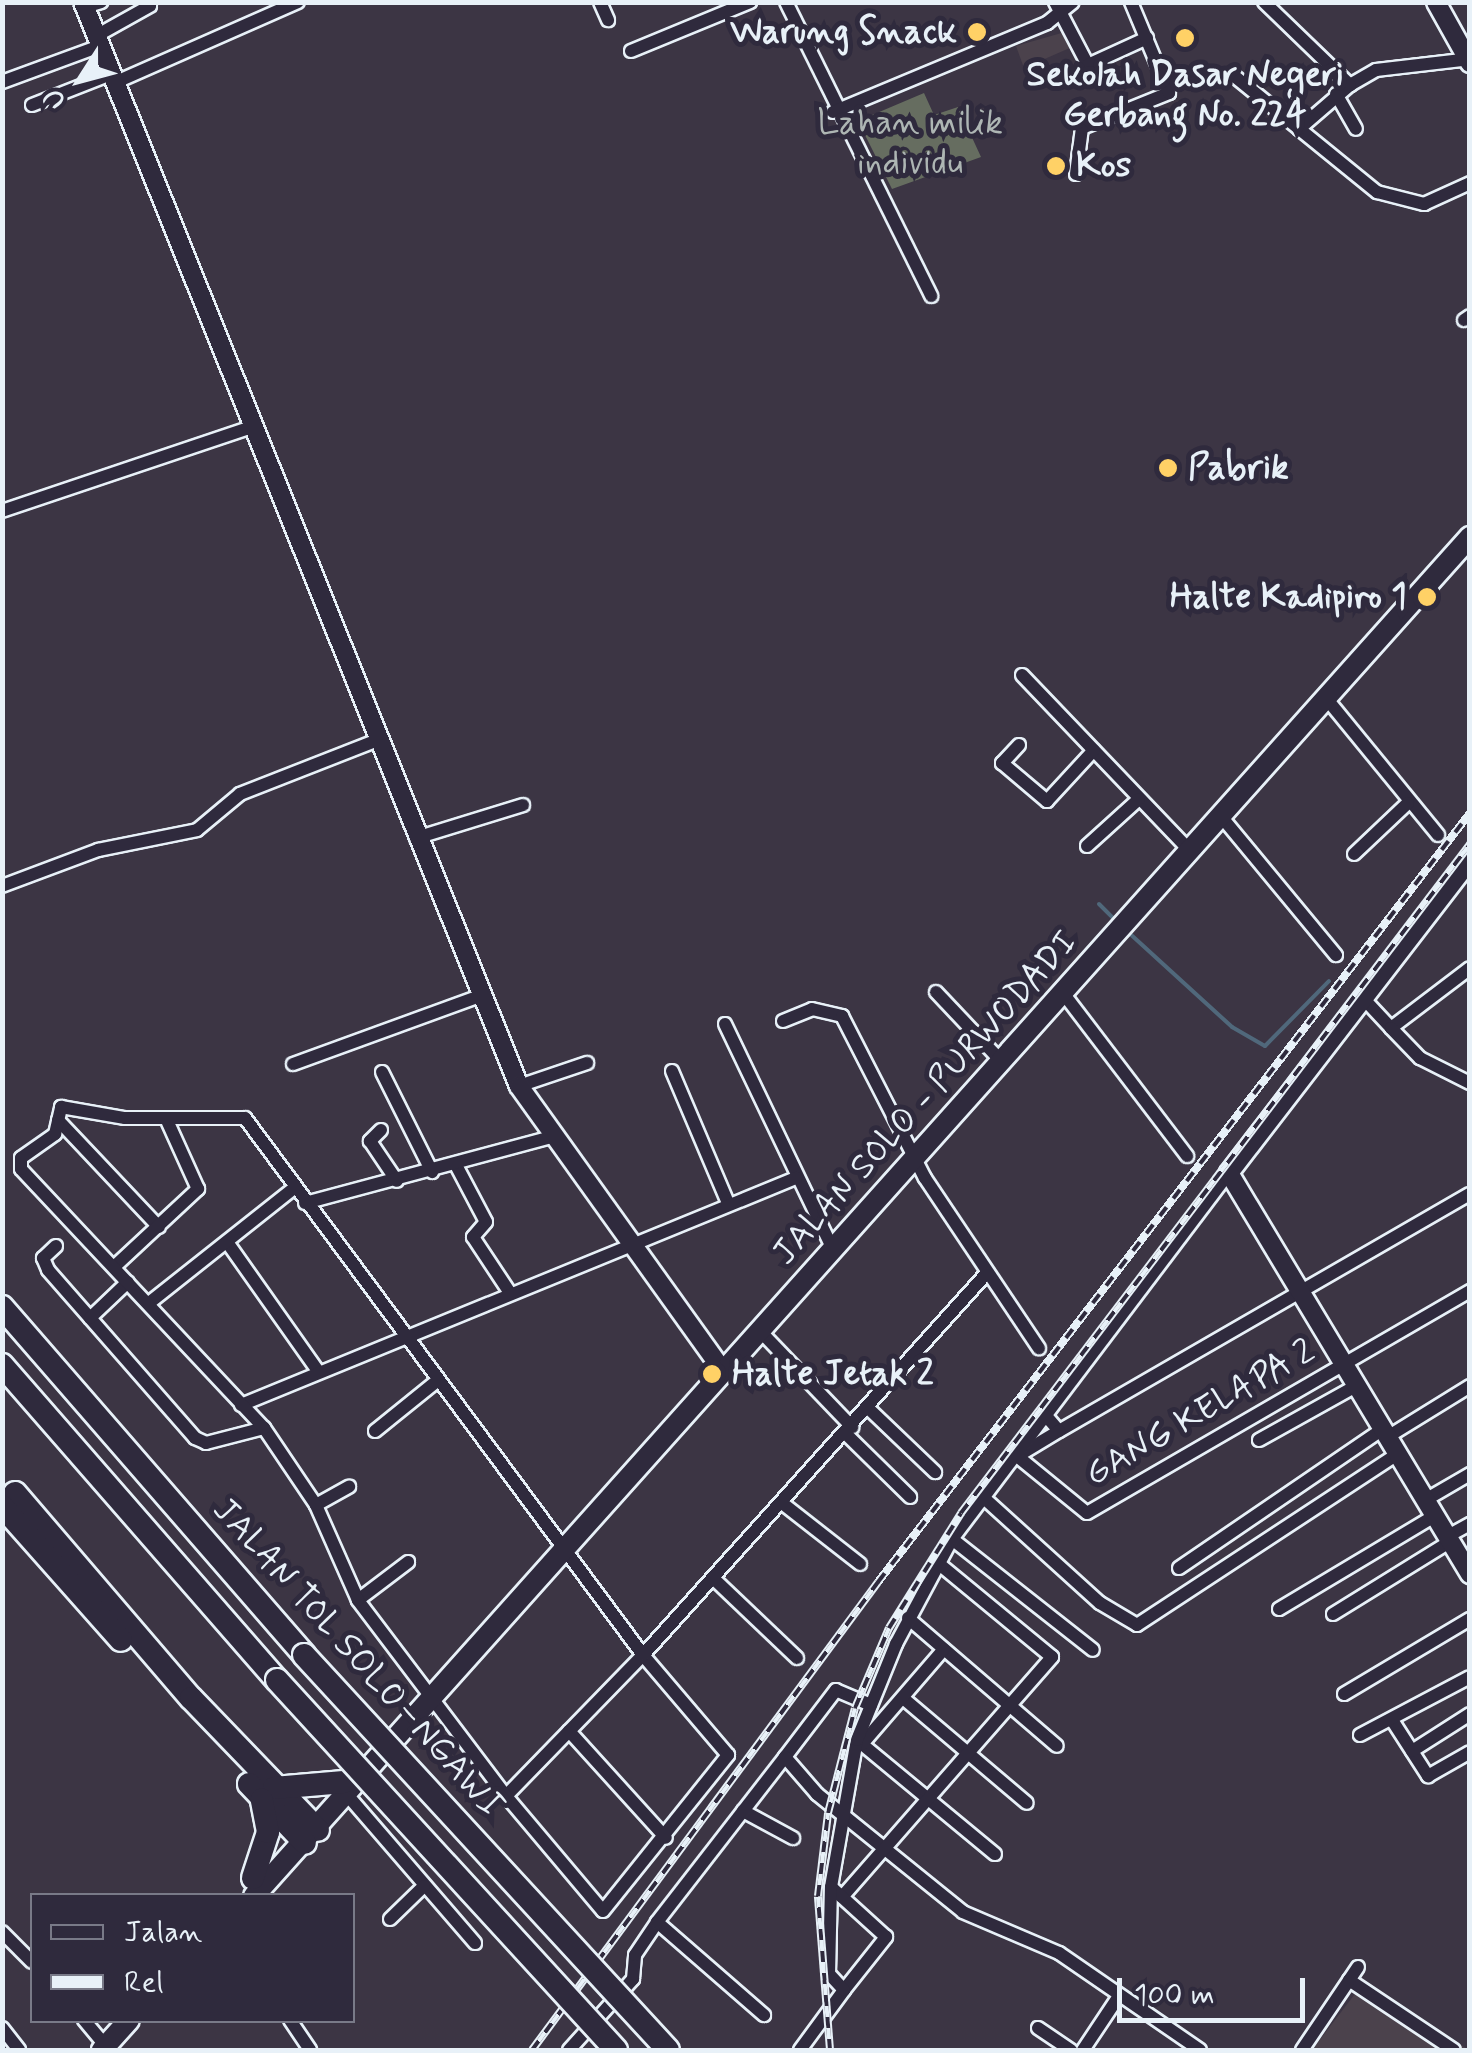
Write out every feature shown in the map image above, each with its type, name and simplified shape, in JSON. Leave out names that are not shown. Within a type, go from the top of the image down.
[{"type":"highway","name":"JALAN TOL SOLO–NGAWI","points":[[2,1307],[304,1654],[668,2050]]},
{"type":"highway","name":"JALAN TOL SOLO–NGAWI","points":[[2,1365],[277,1680],[616,2050]]},
{"type":"highway","points":[[9,1499],[306,1832]]},
{"type":"highway","points":[[267,1792],[347,1790]]},
{"type":"highway","points":[[250,1890],[268,1832],[267,1792]]},
{"type":"main road","points":[[1436,2],[1469,60]]},
{"type":"main road","points":[[90,4],[112,78],[375,740],[484,995],[518,1086],[636,1244],[724,1372]]},
{"type":"main road","name":"JALAN SOLO - PURWODADI","points":[[250,1890],[347,1790],[412,1707],[427,1700],[564,1551],[1470,538]]},
{"type":"main road","points":[[1460,1552],[1229,1173],[1466,870]]},
{"type":"main road","points":[[104,2048],[126,2023]]},
{"type":"street","points":[[32,105],[112,78],[298,2]]},
{"type":"street","points":[[631,51],[750,2]]},
{"type":"street","points":[[786,2],[833,112],[930,296]]},
{"type":"street","points":[[833,112],[1072,2]]},
{"type":"street","points":[[1076,174],[1082,128],[1169,93],[1131,2]]},
{"type":"street","points":[[1264,2],[1350,85]]},
{"type":"street","points":[[2,82],[98,41],[150,6]]},
{"type":"street","points":[[1057,7],[1088,65],[1146,38]]},
{"type":"street","points":[[1299,129],[1336,94],[1376,70],[1469,60]]},
{"type":"street","points":[[1233,75],[1377,192],[1424,204],[1470,183]]},
{"type":"street","points":[[1336,94],[1356,129]]},
{"type":"street","points":[[2,510],[251,427]]},
{"type":"street","points":[[1022,674],[1188,850]]},
{"type":"street","points":[[1326,698],[1438,835]]},
{"type":"street","points":[[2,886],[64,863],[196,830],[240,794],[375,740]]},
{"type":"street","points":[[1019,745],[1003,765],[1047,801],[1094,750]]},
{"type":"street","points":[[1087,846],[1139,799]]},
{"type":"street","points":[[1354,854],[1408,803]]},
{"type":"street","points":[[416,838],[524,805]]},
{"type":"street","points":[[1220,815],[1336,955]]},
{"type":"street","points":[[1390,1028],[1470,968]]},
{"type":"street","points":[[936,992],[1002,1062]]},
{"type":"street","points":[[1064,993],[1187,1156]]},
{"type":"street","points":[[292,1064],[484,995]]},
{"type":"street","points":[[1364,999],[1420,1058],[1470,1082]]},
{"type":"street","points":[[783,1021],[812,1009],[842,1016],[914,1159],[1039,1348]]},
{"type":"street","points":[[725,1024],[834,1251]]},
{"type":"street","points":[[518,1086],[587,1064]]},
{"type":"street","points":[[672,1071],[728,1203]]},
{"type":"street","points":[[382,1072],[432,1172]]},
{"type":"street","points":[[70,1104],[166,1118],[241,1115],[643,1655],[728,1755],[666,1838],[603,1912],[427,1700],[358,1600],[316,1506],[264,1428],[19,1165],[49,1142],[70,1104]]},
{"type":"street","points":[[114,1267],[198,1184],[166,1118]]},
{"type":"street","points":[[58,1120],[158,1227]]},
{"type":"street","points":[[381,1130],[370,1141],[397,1181]]},
{"type":"street","points":[[305,1203],[555,1136]]},
{"type":"street","points":[[456,1165],[486,1222],[473,1236],[510,1293]]},
{"type":"street","points":[[844,1990],[829,1974],[841,1810],[871,1705],[908,1618],[952,1540],[1229,1173]]},
{"type":"street","points":[[240,1405],[796,1178]]},
{"type":"street","points":[[149,1303],[294,1188]]},
{"type":"street","points":[[1017,1456],[1470,1194]]},
{"type":"street","points":[[227,1242],[318,1370]]},
{"type":"street","points":[[56,1246],[44,1264],[200,1442],[264,1428]]},
{"type":"street","points":[[506,1796],[714,1578],[987,1273]]},
{"type":"street","points":[[90,1318],[128,1282]]},
{"type":"street","name":"GANG KELAPA 2","points":[[1017,1456],[1087,1514],[1470,1290]]},
{"type":"street","points":[[761,1332],[910,1497]]},
{"type":"street","points":[[375,1431],[438,1381]]},
{"type":"street","points":[[1259,1440],[1358,1385]]},
{"type":"street","points":[[1179,1568],[1387,1432],[1470,1386]]},
{"type":"street","points":[[868,1408],[935,1472]]},
{"type":"street","points":[[1047,1417],[1059,1431]]},
{"type":"street","points":[[984,1498],[1130,1623],[1144,1624],[1190,1589],[1399,1453]]},
{"type":"street","points":[[1279,1609],[1431,1507],[1470,1474]]},
{"type":"street","points":[[316,1506],[349,1486]]},
{"type":"street","points":[[782,1502],[860,1564]]},
{"type":"street","points":[[1332,1614],[1460,1552],[1470,1524]]},
{"type":"street","points":[[952,1540],[1093,1650]]},
{"type":"street","points":[[358,1600],[408,1562]]},
{"type":"street","points":[[837,1892],[928,1799],[1052,1653],[938,1564]]},
{"type":"street","points":[[714,1578],[797,1658]]},
{"type":"street","points":[[908,1618],[1057,1746]]},
{"type":"street","points":[[1344,1694],[1470,1619]]},
{"type":"street","points":[[860,1742],[944,1649]]},
{"type":"street","points":[[1360,1735],[1470,1677]]},
{"type":"street","points":[[569,2050],[583,2040],[633,1979],[635,1955],[657,1922],[836,1690],[871,1705]]},
{"type":"street","points":[[903,1698],[1026,1803]]},
{"type":"street","points":[[1412,1751],[1470,1714]]},
{"type":"street","points":[[1392,1720],[1431,1776],[1470,1752]]},
{"type":"street","points":[[570,1730],[666,1838]]},
{"type":"street","points":[[860,1742],[994,1854]]},
{"type":"street","points":[[785,1757],[841,1810],[963,1912],[1059,1953],[1200,2050]]},
{"type":"street","points":[[347,1790],[475,1943]]},
{"type":"street","points":[[743,1811],[793,1838]]},
{"type":"street","points":[[390,1919],[424,1886]]},
{"type":"street","points":[[800,2050],[886,1937],[837,1892]]},
{"type":"street","points":[[657,1922],[764,2015]]},
{"type":"street","points":[[2,1932],[30,1960]]},
{"type":"street","points":[[1302,2050],[1358,1967]]},
{"type":"street","points":[[1350,1980],[1454,2050]]},
{"type":"street","points":[[1083,2050],[1120,1996]]},
{"type":"street","points":[[86,2023],[104,2048]]},
{"type":"street","points":[[292,2023],[310,2050]]},
{"type":"street","points":[[2,2028],[19,2050]]},
{"type":"street","points":[[1038,2028],[1070,2050]]},
{"type":"shaded area","points":[[1065,32],[1072,47],[1024,68],[1016,46]]},
{"type":"shaded area","points":[[1361,1986],[1389,1999],[1469,2050],[1312,2050]]},
{"type":"green space","name":"Lahan milik individu","points":[[924,93],[934,115],[958,107],[981,157],[892,189],[858,121]]},
{"type":"waterway","points":[[1099,904],[1117,922]]},
{"type":"waterway","points":[[1128,932],[1232,1027],[1265,1046],[1329,981]]},
{"type":"railway","points":[[532,2050],[878,1582],[1470,813]]},
{"type":"railway","points":[[830,2050],[818,1896],[828,1813],[855,1708],[889,1628],[961,1513],[1470,844]]},
{"type":"place","name":"Warung Snack","points":[[977,32]]},
{"type":"place","name":"Sekolah Dasar Negeri Gerbang No. 224","points":[[1185,38]]},
{"type":"place","name":"Kos","points":[[1056,166]]},
{"type":"place","name":"Pabrik","points":[[1168,468]]},
{"type":"place","name":"Halte Kadipiro 1","points":[[1427,597]]},
{"type":"place","name":"Halte Jetak 2","points":[[712,1374]]}]
